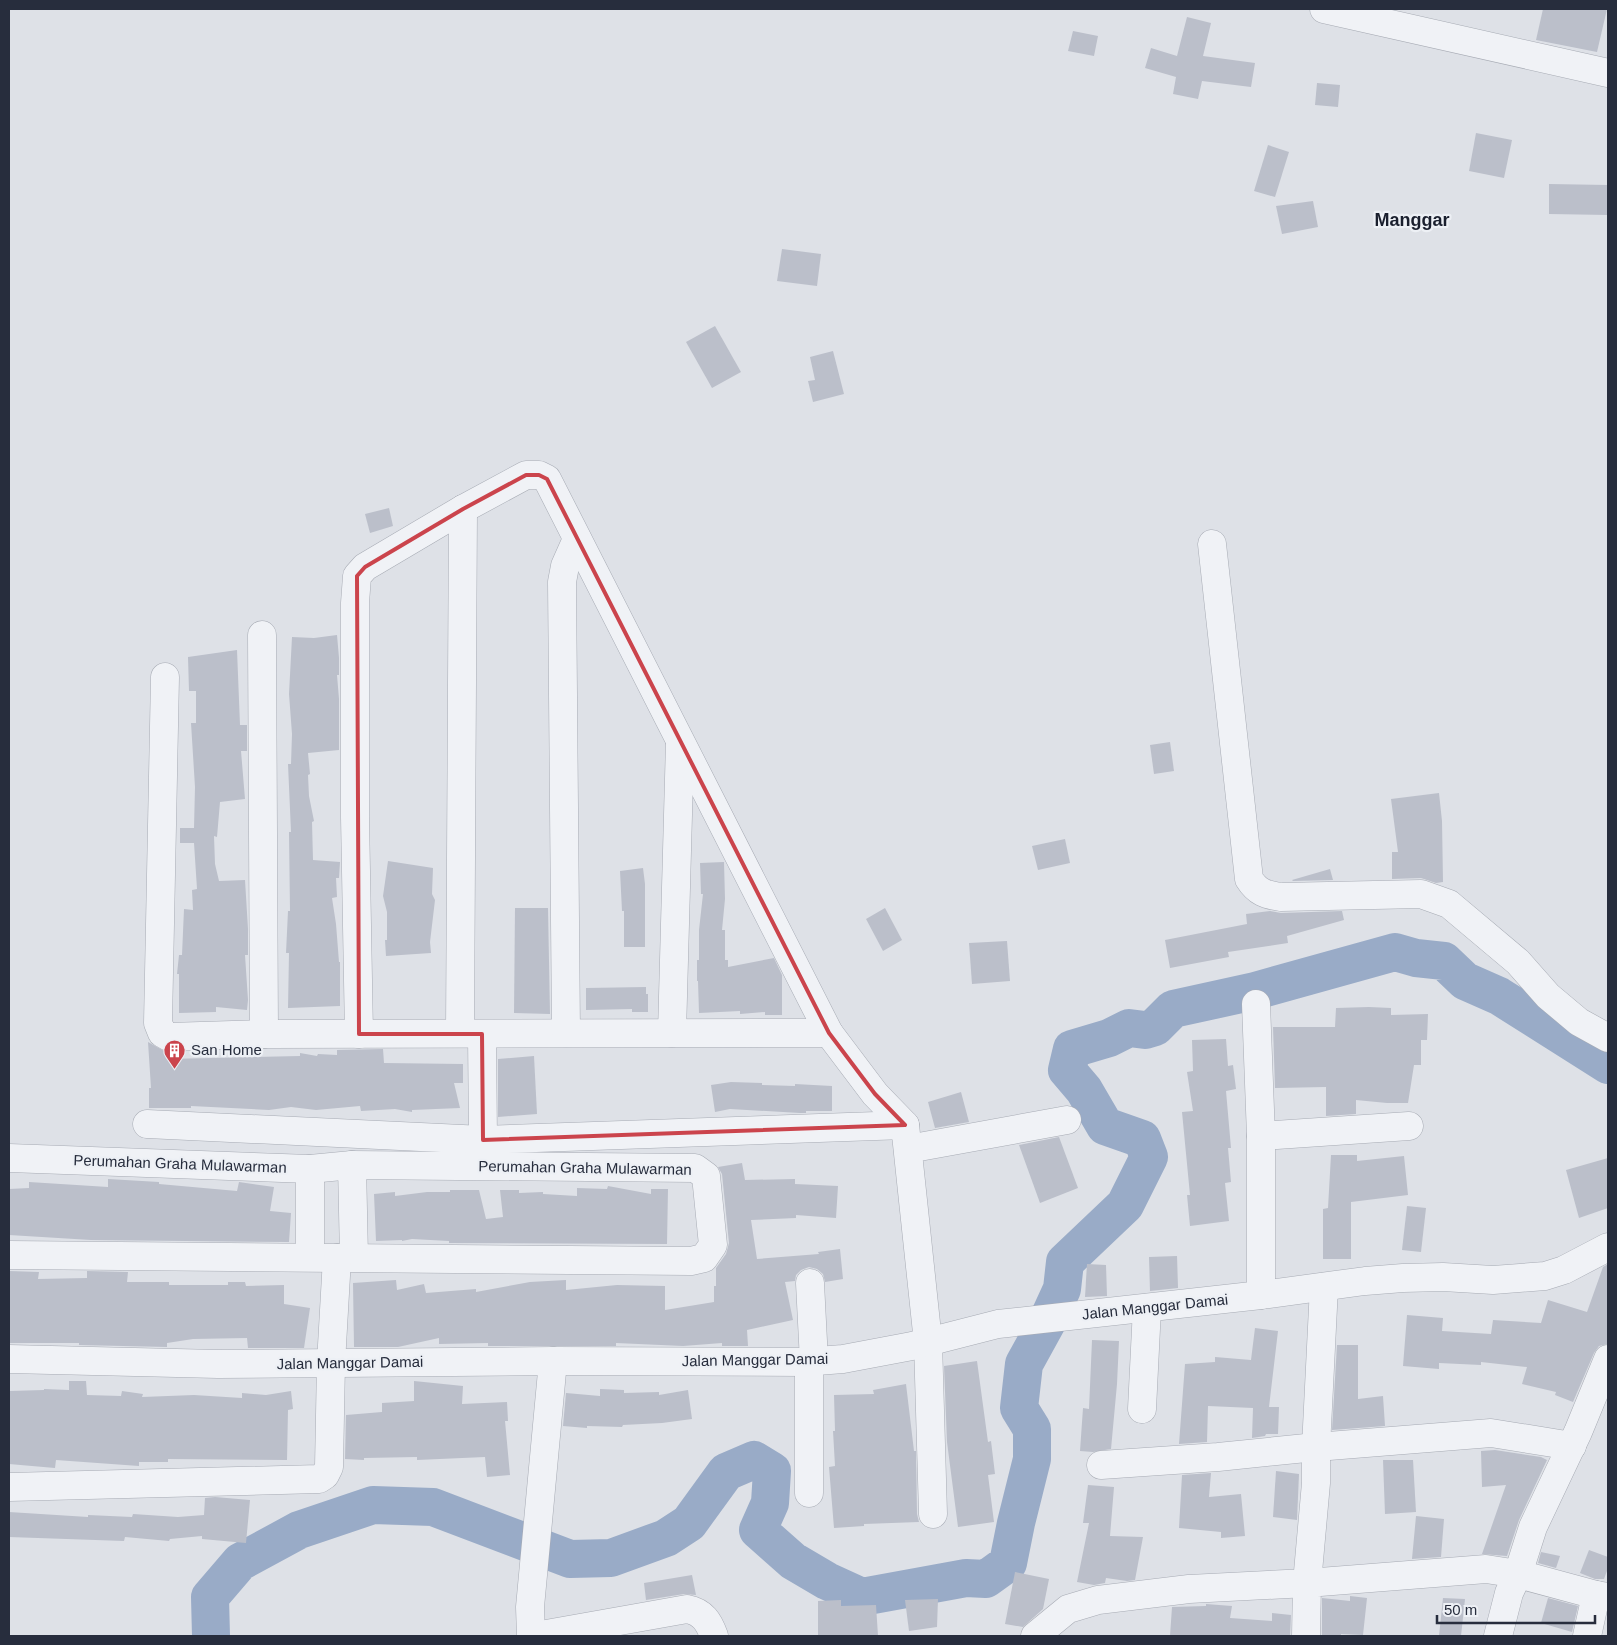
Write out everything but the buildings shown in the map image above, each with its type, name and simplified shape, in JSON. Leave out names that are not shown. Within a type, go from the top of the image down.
[{"type":"street","points":[[1324,9],[1608,73]]},
{"type":"street","points":[[359,1034],[355,603],[357,576],[364,566],[463,509],[526,475],[538,475],[547,479],[829,1033],[906,1137],[928,1342],[933,1514]]},
{"type":"street","points":[[463,509],[471,1033],[483,1140]]},
{"type":"street","points":[[566,1033],[562,582],[564,566],[577,539]]},
{"type":"street","points":[[1212,544],[1249,879],[1255,889],[1268,895],[1281,897],[1421,894],[1449,904],[1518,962],[1548,996],[1579,1022],[1608,1038]]},
{"type":"street","points":[[262,636],[264,1034]]},
{"type":"street","points":[[165,677],[158,1023],[162,1033],[169,1037],[264,1034],[829,1033]]},
{"type":"street","points":[[672,1033],[680,738]]},
{"type":"street","points":[[1256,1004],[1261,1136],[1261,1295]]},
{"type":"street","points":[[147,1124],[483,1140],[906,1137],[1067,1120]]},
{"type":"street","points":[[1261,1136],[1409,1126]]},
{"type":"street","name":"Perumahan Graha Mulawarman","points":[[9,1158],[310,1168],[352,1165],[695,1168],[706,1176],[712,1245],[704,1258],[691,1261],[9,1254]]},
{"type":"street","points":[[9,1487],[319,1479],[325,1475],[329,1466],[331,1363],[345,1258],[352,1165]]},
{"type":"street","points":[[310,1168],[310,1256]]},
{"type":"street","name":"Jalan Manggar Damai","points":[[9,1359],[218,1364],[812,1361],[843,1359],[928,1342],[998,1324],[1261,1295],[1365,1281],[1442,1277],[1493,1280],[1545,1276],[1564,1270],[1608,1246]]},
{"type":"street","points":[[809,1493],[812,1361],[810,1283]]},
{"type":"street","points":[[1306,1636],[1316,1483],[1324,1287]]},
{"type":"street","points":[[1142,1409],[1147,1308]]},
{"type":"street","points":[[1498,1636],[1508,1593],[1518,1574],[1533,1526],[1572,1446],[1608,1359]]},
{"type":"street","points":[[531,1636],[530,1607],[553,1361]]},
{"type":"street","points":[[1101,1465],[1218,1457],[1492,1433],[1572,1446]]},
{"type":"street","points":[[1035,1636],[1068,1609],[1098,1600],[1189,1589],[1308,1583],[1486,1569],[1518,1574],[1602,1596],[1587,1636]]},
{"type":"street","points":[[535,1636],[687,1609],[695,1610],[705,1617],[714,1636]]},
{"type":"highlighted area","points":[[526,475],[539,475],[547,479],[829,1033],[875,1094],[905,1125],[483,1140],[482,1034],[359,1034],[357,576],[365,567],[463,509]]},
{"type":"waterway","points":[[211,1636],[210,1597],[240,1562],[299,1530],[373,1505],[433,1507],[570,1559],[611,1558],[666,1538],[689,1523],[726,1472],[754,1460],[772,1471],[770,1503],[758,1530],[793,1561],[827,1581],[862,1597],[966,1578],[986,1579],[1008,1563],[1032,1459],[1032,1429],[1019,1408],[1024,1364],[1046,1324],[1062,1289],[1065,1262],[1125,1205],[1149,1157],[1142,1139],[1105,1126],[1084,1090],[1067,1070],[1072,1049],[1109,1038],[1129,1028],[1145,1030],[1155,1027],[1173,1009],[1255,991],[1395,952],[1416,958],[1444,961],[1465,981],[1499,996],[1608,1065]]},
{"type":"place","name":"San Home","points":[[175,1069]]},
{"type":"district","name":"Manggar","points":[[1412,220]]}]
